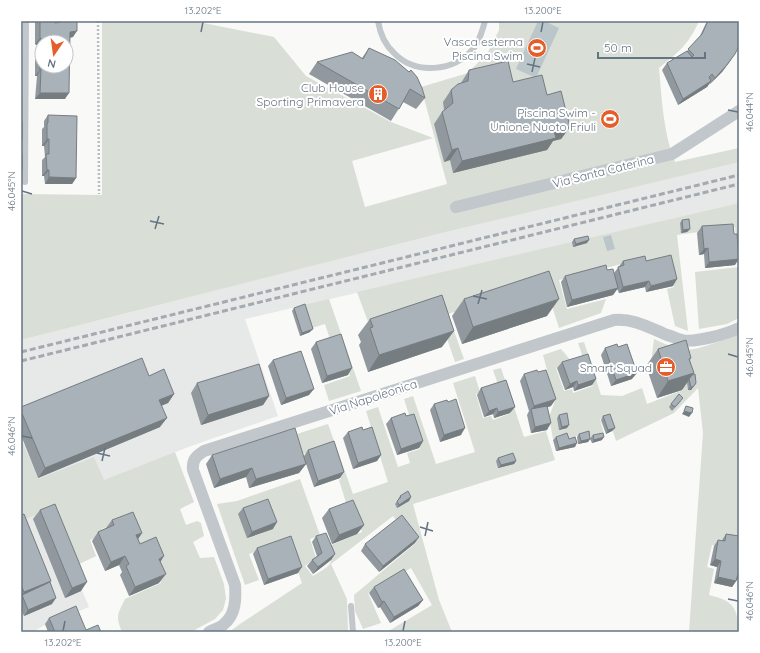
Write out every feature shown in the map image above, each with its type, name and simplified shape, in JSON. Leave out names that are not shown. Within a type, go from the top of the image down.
[{"type":"street","name":"Via Santa Caterina","points":[[456,207],[672,154],[739,111]]},
{"type":"street","name":"Via Napoleonica","points":[[209,632],[224,624],[232,614],[236,601],[235,586],[193,470],[193,463],[197,456],[204,451],[614,320],[624,319],[682,340],[717,336],[739,328]]},
{"type":"lane","points":[[25,182],[26,21]]},
{"type":"lane","points":[[378,21],[383,39],[394,54],[409,64],[426,68],[444,67],[460,61],[473,49],[482,34],[485,21]]},
{"type":"lane","points":[[351,606],[353,632]]},
{"type":"path","points":[[98,21],[99,194]]},
{"type":"shaded area","points":[[102,21],[193,21],[274,37],[306,76],[391,122],[433,138],[352,161],[365,207],[447,184],[421,87],[468,73],[488,52],[499,30],[499,21],[699,21],[691,36],[682,48],[659,68],[664,116],[671,151],[675,162],[739,148],[739,162],[446,232],[21,340],[21,194],[102,195]]},
{"type":"shaded area","name":"Vasca esterna Piscina Swim","points":[[538,21],[544,21],[559,28],[536,78],[516,69]]},
{"type":"shaded area","points":[[739,161],[739,203],[245,319],[278,416],[191,446],[46,503],[89,607],[43,626],[33,632],[21,631],[21,340],[446,232]]},
{"type":"shaded area","points":[[739,203],[739,267],[735,227],[677,235],[688,331],[675,326],[667,289],[674,287],[667,258],[642,264],[641,259],[559,280],[567,309],[606,299],[601,313],[559,328],[545,284],[448,314],[464,359],[455,362],[436,306],[370,327],[357,292]]},
{"type":"shaded area","points":[[611,235],[615,249],[607,251],[603,237]]},
{"type":"shaded area","points":[[739,267],[739,318],[727,324],[699,329],[695,272]]},
{"type":"shaded area","points":[[329,299],[361,391],[329,401],[324,385],[350,376],[338,338],[330,339],[325,324],[312,328],[303,305]]},
{"type":"shaded area","points":[[739,334],[739,541],[721,539],[719,546],[712,545],[707,567],[714,569],[709,595],[724,600],[733,606],[737,617],[739,632],[689,632],[703,433],[698,388],[674,413],[616,441],[608,416],[600,419],[604,434],[588,437],[588,433],[576,436],[576,439],[568,441],[566,435],[553,439],[549,417],[555,401],[543,355],[561,349],[572,362],[556,368],[564,391],[572,389],[573,393],[593,386],[578,343],[584,342],[601,395],[622,396],[642,388],[647,404],[683,390],[679,377],[651,363],[654,339],[676,348],[690,350]]},
{"type":"shaded area","points":[[501,368],[524,437],[546,431],[555,460],[413,504],[439,600],[452,632],[387,632],[432,605],[411,568],[368,593],[381,623],[363,629],[355,611],[354,595],[416,543],[393,516],[331,564],[347,599],[348,632],[229,632],[302,583],[287,541],[249,554],[259,580],[245,585],[217,504],[237,501],[300,479],[320,535],[310,539],[316,558],[305,566],[313,576],[331,562],[332,558],[329,546],[362,532],[354,505],[347,506],[339,480],[341,479],[330,446],[303,454],[297,434],[328,424],[353,494],[388,482],[366,411],[378,407],[398,467],[410,463],[407,453],[420,449],[404,399],[413,396],[436,464],[475,452],[453,383],[475,376],[480,392],[476,394],[483,418],[491,416],[493,420],[511,413],[503,385],[499,387],[493,370]]},
{"type":"shaded area","points":[[21,439],[38,479],[94,457],[104,480],[175,452],[194,502],[180,509],[186,525],[197,521],[201,523],[204,536],[193,542],[200,558],[214,557],[224,584],[226,599],[223,610],[215,619],[191,632],[122,632],[118,615],[125,599],[161,583],[155,569],[141,547],[128,518],[102,529],[104,534],[90,540],[96,556],[73,567],[49,511],[21,520]]},
{"type":"building","points":[[40,21],[55,21],[55,23],[61,21],[77,21],[77,31],[70,32],[70,34],[40,34]]},
{"type":"building","points":[[708,21],[739,21],[739,46],[726,66],[715,78],[712,74],[709,77],[711,81],[683,99],[667,63],[687,51],[692,57],[694,55],[688,49],[702,34]]},
{"type":"building","points":[[369,48],[395,60],[409,72],[411,70],[417,77],[425,98],[410,89],[399,109],[317,62],[352,52],[363,59]]},
{"type":"building","points":[[508,61],[513,82],[542,75],[547,95],[561,91],[570,127],[554,131],[556,138],[462,161],[458,148],[452,150],[442,112],[453,103],[451,90],[458,84],[468,81],[469,70]]},
{"type":"building","points":[[41,74],[69,74],[69,93],[40,93]]},
{"type":"building","points":[[48,115],[77,116],[76,178],[49,177],[46,154],[49,154],[49,139],[47,139]]},
{"type":"building","points":[[22,123],[22,139],[21,139]]},
{"type":"building","points":[[22,154],[22,170],[21,170]]},
{"type":"building","points":[[689,219],[690,229],[683,230],[682,220]]},
{"type":"building","points":[[733,224],[734,234],[737,234],[739,259],[709,262],[708,248],[704,249],[702,226]]},
{"type":"building","points":[[588,236],[589,240],[576,244],[574,239]]},
{"type":"building","points":[[671,255],[677,279],[651,286],[649,281],[623,287],[618,267],[624,265],[623,261],[645,256],[646,261]]},
{"type":"building","points":[[606,265],[607,270],[613,269],[618,288],[572,300],[565,276]]},
{"type":"building","points":[[549,271],[559,299],[473,327],[464,299]]},
{"type":"building","points":[[442,295],[454,331],[379,355],[370,328],[373,327],[370,319]]},
{"type":"building","points":[[305,304],[313,329],[302,333],[294,308]]},
{"type":"building","points":[[341,334],[352,368],[327,376],[316,342]]},
{"type":"building","points":[[686,340],[691,358],[689,359],[694,373],[668,381],[658,349]]},
{"type":"building","points":[[617,344],[618,347],[627,344],[637,373],[616,380],[605,348]]},
{"type":"building","points":[[301,351],[314,389],[286,398],[273,360]]},
{"type":"building","points":[[588,354],[596,379],[578,385],[577,381],[570,384],[562,362]]},
{"type":"building","points":[[142,358],[149,376],[164,369],[174,394],[159,400],[167,418],[45,468],[21,411],[21,407]]},
{"type":"building","points":[[259,364],[269,396],[208,415],[197,383]]},
{"type":"building","points":[[537,370],[538,372],[546,370],[556,399],[534,406],[524,374]]},
{"type":"building","points":[[695,374],[696,383],[693,387],[691,387],[689,379]]},
{"type":"building","points":[[506,380],[515,407],[498,412],[497,408],[489,411],[481,388]]},
{"type":"building","points":[[679,394],[683,398],[675,407],[671,404]]},
{"type":"building","points":[[456,399],[465,428],[444,435],[434,404]]},
{"type":"building","points":[[547,406],[551,423],[535,427],[531,409]]},
{"type":"building","points":[[686,406],[693,408],[692,413],[684,411]]},
{"type":"building","points":[[405,413],[406,416],[414,414],[423,441],[401,449],[391,418]]},
{"type":"building","points":[[567,413],[569,425],[562,427],[559,415]]},
{"type":"building","points":[[610,414],[615,428],[608,430],[603,416]]},
{"type":"building","points":[[362,427],[363,430],[372,427],[381,455],[358,463],[348,432]]},
{"type":"building","points":[[295,428],[306,464],[256,479],[252,468],[220,479],[212,455]]},
{"type":"building","points":[[589,431],[590,439],[581,441],[579,434]]},
{"type":"building","points":[[567,433],[569,439],[575,437],[577,443],[559,448],[556,437]]},
{"type":"building","points":[[603,433],[604,437],[594,440],[593,435]]},
{"type":"building","points":[[334,441],[344,472],[318,481],[308,450]]},
{"type":"building","points":[[513,453],[516,461],[501,465],[498,458]]},
{"type":"building","points":[[408,491],[411,497],[399,505],[397,501],[401,497],[400,496]]},
{"type":"building","points":[[268,499],[277,522],[252,532],[243,508]]},
{"type":"building","points":[[353,500],[364,525],[339,535],[329,509]]},
{"type":"building","points":[[55,504],[87,582],[72,588],[40,510]]},
{"type":"building","points":[[133,512],[142,533],[136,535],[140,544],[156,537],[164,556],[159,559],[166,574],[135,587],[126,566],[129,564],[125,556],[111,562],[98,532],[114,525],[112,520]]},
{"type":"building","points":[[24,514],[51,581],[24,592],[21,585],[21,515]]},
{"type":"building","points":[[402,515],[419,537],[383,566],[365,544]]},
{"type":"building","points":[[326,533],[335,554],[318,567],[312,560],[322,553],[316,536]]},
{"type":"building","points":[[726,534],[739,536],[739,574],[736,581],[718,577],[721,561],[715,559],[718,540],[725,541]]},
{"type":"building","points":[[291,536],[302,567],[268,579],[257,548]]},
{"type":"building","points":[[404,569],[423,600],[394,617],[384,601],[382,602],[374,587]]},
{"type":"building","points":[[50,582],[56,598],[28,610],[22,595]]},
{"type":"building","points":[[76,606],[86,630],[98,625],[101,632],[55,632],[49,618]]},
{"type":"railway","points":[[21,352],[739,175]]},
{"type":"railway","points":[[21,361],[739,184]]},
{"type":"place","name":"Vasca esterna Piscina Swim","points":[[537,48]]},
{"type":"place","name":"Club House Sporting Primavera","points":[[378,94]]},
{"type":"place","name":"Piscina Swim - Unione Nuoto Friuli","points":[[610,119]]},
{"type":"place","name":"Smart Squad","points":[[666,367]]}]
